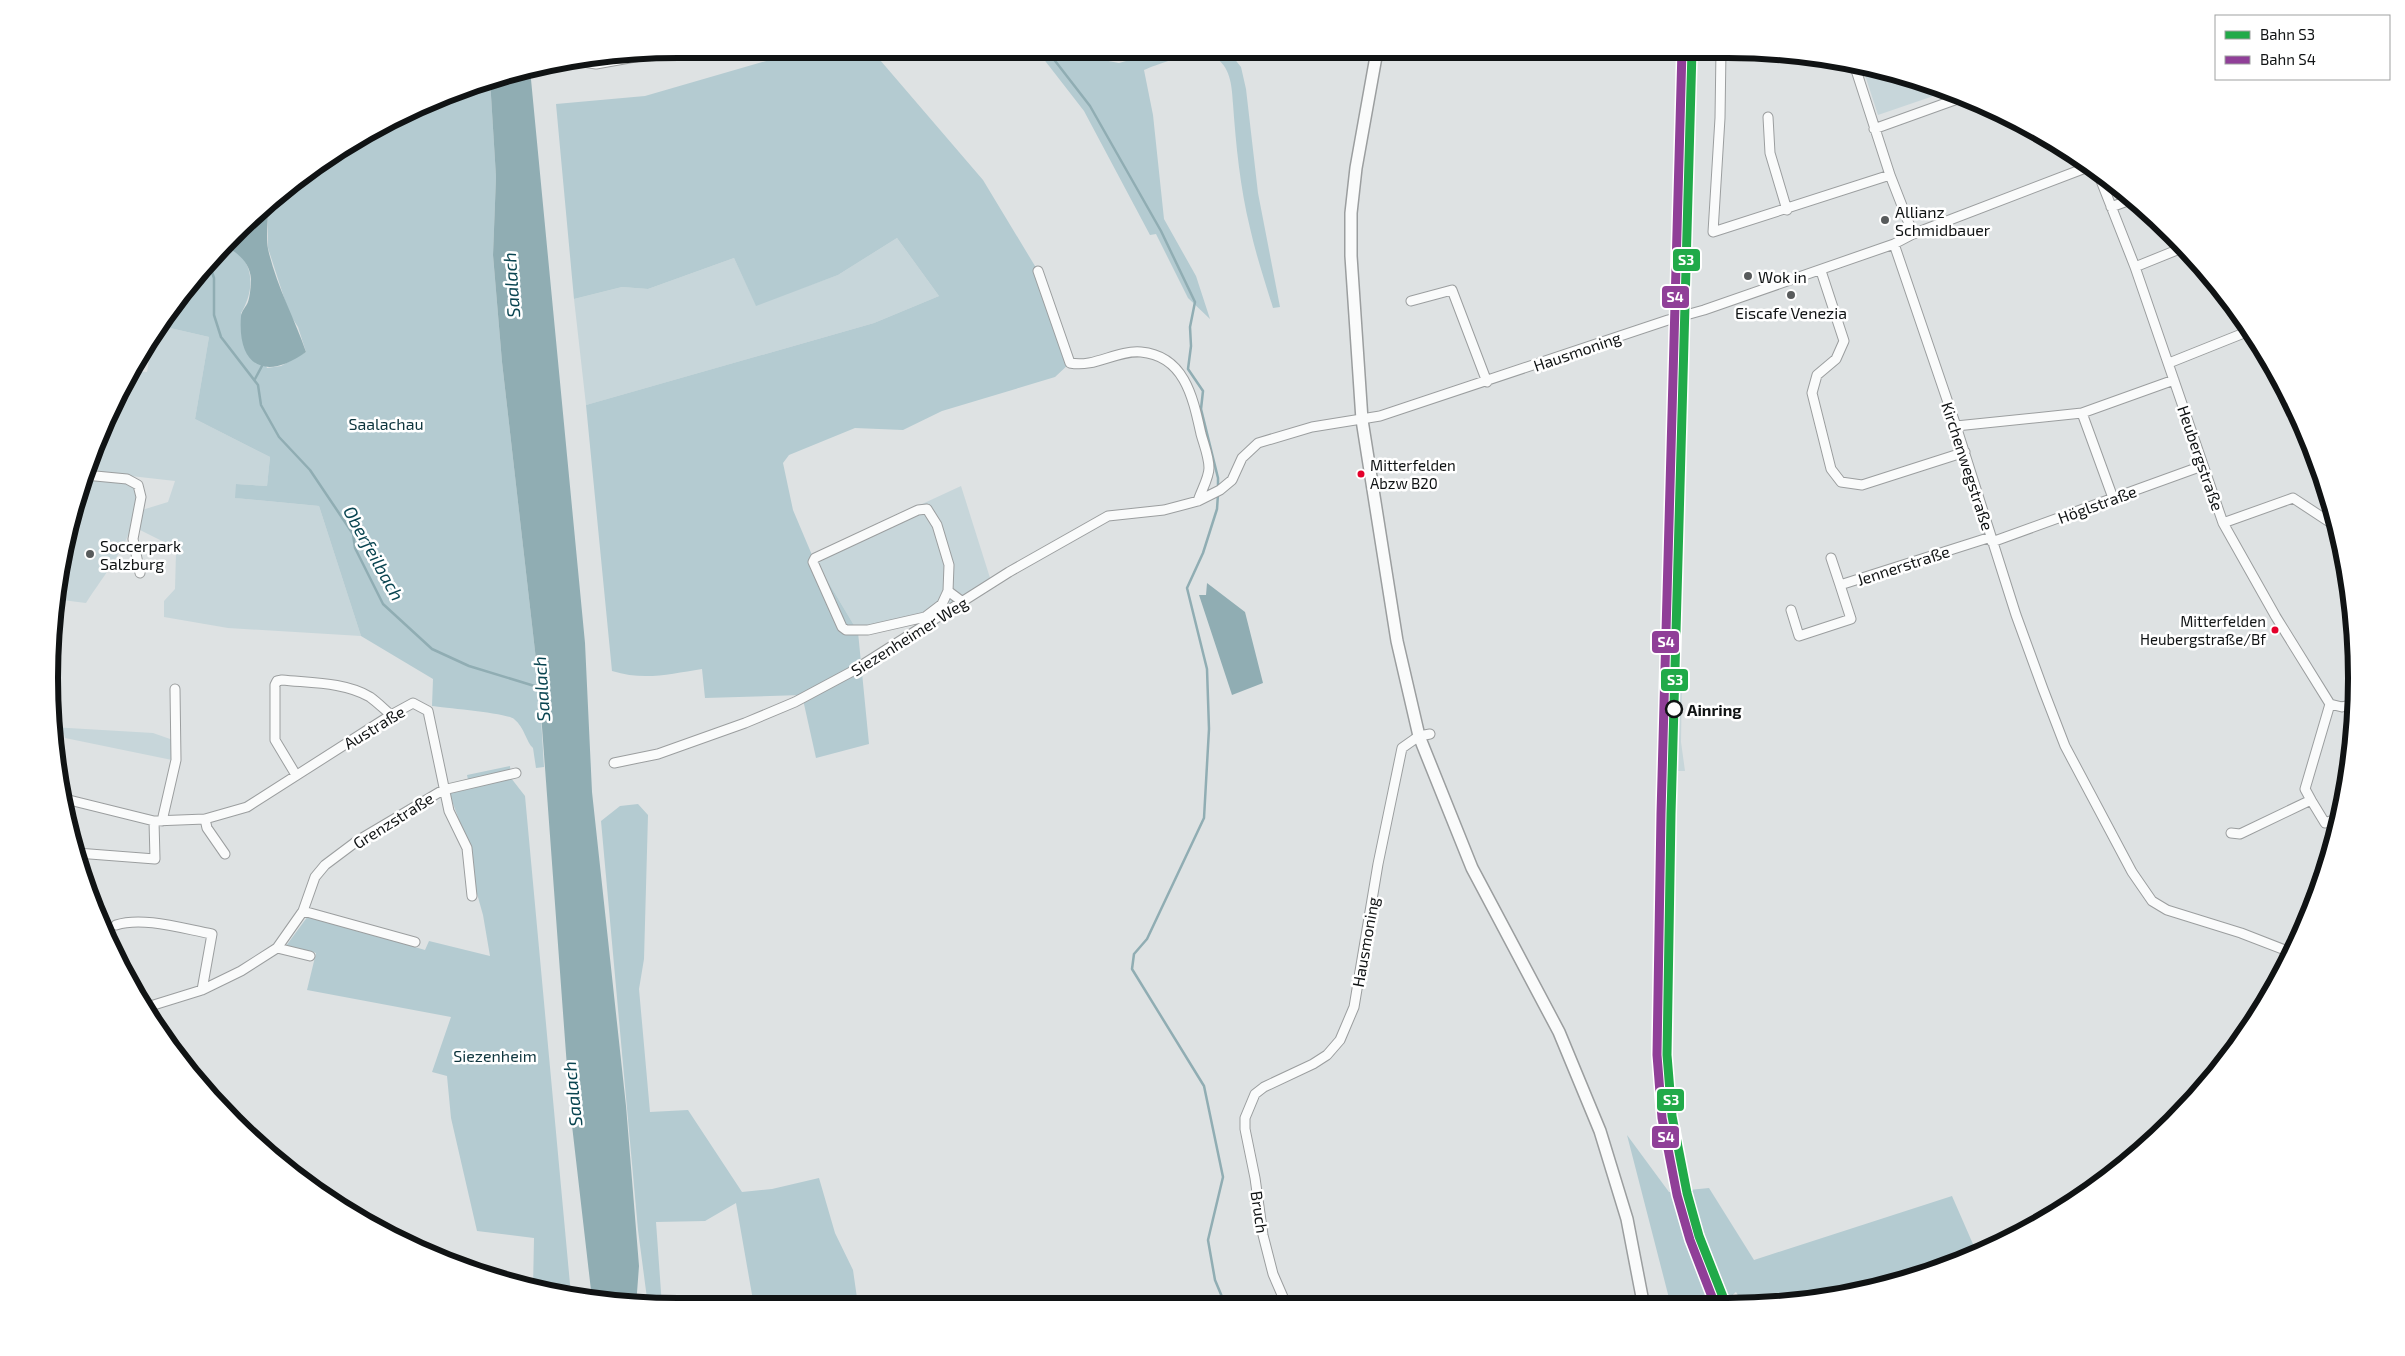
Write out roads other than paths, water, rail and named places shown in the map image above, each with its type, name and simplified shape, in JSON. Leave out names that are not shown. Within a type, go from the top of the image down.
[{"type":"main road","points":[[1376,58],[1361,133],[1352,213],[1351,280],[1362,420],[1389,599],[1425,735],[1472,868],[1559,1032],[1600,1131],[1627,1219],[1642,1298]]},
{"type":"street","points":[[1721,58],[1720,118],[1713,232],[1787,210],[1890,175]]},
{"type":"street","points":[[592,64],[607,62]]},
{"type":"street","points":[[1856,71],[1874,130],[1913,234]]},
{"type":"street","points":[[1874,130],[1953,101]]},
{"type":"street","points":[[1768,117],[1770,153],[1787,210]]},
{"type":"street","name":"Hausmoning","points":[[1362,420],[1487,382],[1821,270],[1894,244],[1913,234],[2081,169]]},
{"type":"street","name":"Heubergstraße","points":[[2102,184],[2135,267],[2223,523],[2276,617],[2330,704]]},
{"type":"street","points":[[2111,207],[2125,202]]},
{"type":"street","name":"Kirchenwegstraße","points":[[1894,244],[1965,452],[2042,688],[2065,746],[2132,872],[2152,901],[2167,910],[2241,932],[2285,950]]},
{"type":"street","points":[[2135,267],[2176,250]]},
{"type":"street","points":[[1821,270],[1844,341],[1836,359],[1817,375],[1812,393],[1831,469],[1841,482],[1862,485],[1965,452]]},
{"type":"street","points":[[1038,271],[1070,363],[1083,366],[1126,352],[1139,352],[1156,354],[1170,362],[1179,372],[1194,403],[1209,469],[1198,501]]},
{"type":"street","points":[[1411,300],[1452,290],[1487,382]]},
{"type":"street","points":[[2169,363],[2243,333]]},
{"type":"street","points":[[1956,426],[2082,413],[2174,380]]},
{"type":"street","points":[[2082,413],[2113,498]]},
{"type":"street","name":"Siezenheimer Weg","points":[[614,763],[658,754],[745,723],[795,702],[851,672],[964,603],[1009,572],[1108,516],[1164,510],[1198,501],[1220,490],[1232,480],[1242,458],[1258,443],[1312,426],[1362,420]]},
{"type":"street","name":"Höglstraße","points":[[1992,539],[2202,466]]},
{"type":"street","points":[[91,476],[121,478],[134,481],[138,485],[142,497],[133,539],[140,573]]},
{"type":"street","points":[[2223,523],[2293,498],[2327,520]]},
{"type":"street","points":[[927,509],[932,515],[949,565],[948,591],[942,604],[925,617],[868,630],[850,632],[842,626],[813,562],[818,556],[918,510],[927,509]]},
{"type":"street","name":"Jennerstraße","points":[[1791,610],[1800,636],[1851,619],[1840,585],[1992,539]]},
{"type":"street","points":[[1831,558],[1840,585]]},
{"type":"street","points":[[948,591],[964,603]]},
{"type":"street","points":[[296,775],[275,740],[274,703],[277,681],[334,686],[353,690],[370,697],[391,715]]},
{"type":"street","points":[[83,853],[155,858],[158,821],[176,760],[175,689]]},
{"type":"street","name":"Austraße","points":[[70,803],[158,821],[205,820],[247,806],[413,703],[428,711],[443,790],[449,810],[467,848],[472,896]]},
{"type":"street","points":[[2330,821],[2325,823],[2305,789],[2330,704],[2347,705]]},
{"type":"street","name":"Hausmoning","points":[[1245,1118],[1255,1094],[1264,1087],[1313,1064],[1327,1055],[1340,1040],[1354,1007],[1378,864],[1402,748],[1425,735]]},
{"type":"street","name":"Grenzstraße","points":[[152,1006],[202,990],[241,971],[277,948],[303,911],[315,877],[325,865],[358,841],[443,790],[516,773]]},
{"type":"street","points":[[2231,833],[2240,834],[2312,800]]},
{"type":"street","points":[[205,820],[207,828],[225,854]]},
{"type":"street","points":[[303,911],[415,942]]},
{"type":"street","points":[[116,925],[127,921],[141,921],[212,934],[202,990]]},
{"type":"street","points":[[277,948],[310,956]]},
{"type":"street","name":"Bruch","points":[[1245,1118],[1245,1129],[1265,1243],[1273,1274],[1283,1298]]},
{"type":"water","name":"Saalach","points":[[531,76],[585,643],[592,792],[626,1106],[639,1266],[637,1297],[591,1292],[570,1108],[539,686],[502,362],[493,255],[496,177],[490,87]]},
{"type":"water","points":[[268,212],[267,244],[271,262],[306,352],[292,361],[278,366],[267,367],[257,364],[249,357],[244,347],[241,333],[241,316],[248,302],[251,279],[248,267],[242,258],[230,249]]},
{"type":"water","points":[[1207,583],[1245,612],[1263,683],[1232,695],[1199,595],[1206,595]]},
{"type":"waterway","points":[[1053,58],[1090,106],[1161,231],[1195,302],[1190,327],[1191,346],[1188,369],[1203,391],[1201,409],[1218,478],[1218,488]]},
{"type":"waterway","name":"Oberfeilbach","points":[[211,269],[214,278],[214,315],[221,337],[258,385],[261,405],[279,437],[310,470],[353,534],[355,548],[383,604],[432,649],[469,666],[541,688]]},
{"type":"waterway","points":[[255,379],[263,364]]},
{"type":"waterway","points":[[1218,494],[1217,509],[1203,553],[1187,588],[1207,669],[1209,729],[1204,818],[1147,939],[1134,954],[1132,969],[1204,1086],[1223,1177],[1208,1240],[1215,1280],[1222,1298]]},
{"type":"rail line","name":"S4","points":[[1682,58],[1661,814],[1657,1055],[1662,1118],[1677,1195],[1690,1240],[1712,1298]]},
{"type":"rail line","name":"S3","points":[[1692,58],[1671,814],[1667,1055],[1672,1116],[1687,1193],[1699,1236],[1723,1298]]},
{"type":"place","name":"Allianz Schmidbauer","points":[[1885,220]]},
{"type":"place","name":"Wok in","points":[[1748,276]]},
{"type":"place","name":"Eiscafe Venezia","points":[[1791,295]]},
{"type":"place","name":"Mitterfelden Abzw B20","points":[[1361,474]]},
{"type":"place","name":"Soccerpark Salzburg","points":[[90,554]]},
{"type":"place","name":"Mitterfelden Heubergstraße/Bf","points":[[2275,630]]},
{"type":"place","name":"Ainring","points":[[1674,709]]},
{"type":"park label","name":"Saalachau","points":[[386,423]]},
{"type":"park label","name":"Siezenheim","points":[[495,1055]]}]
